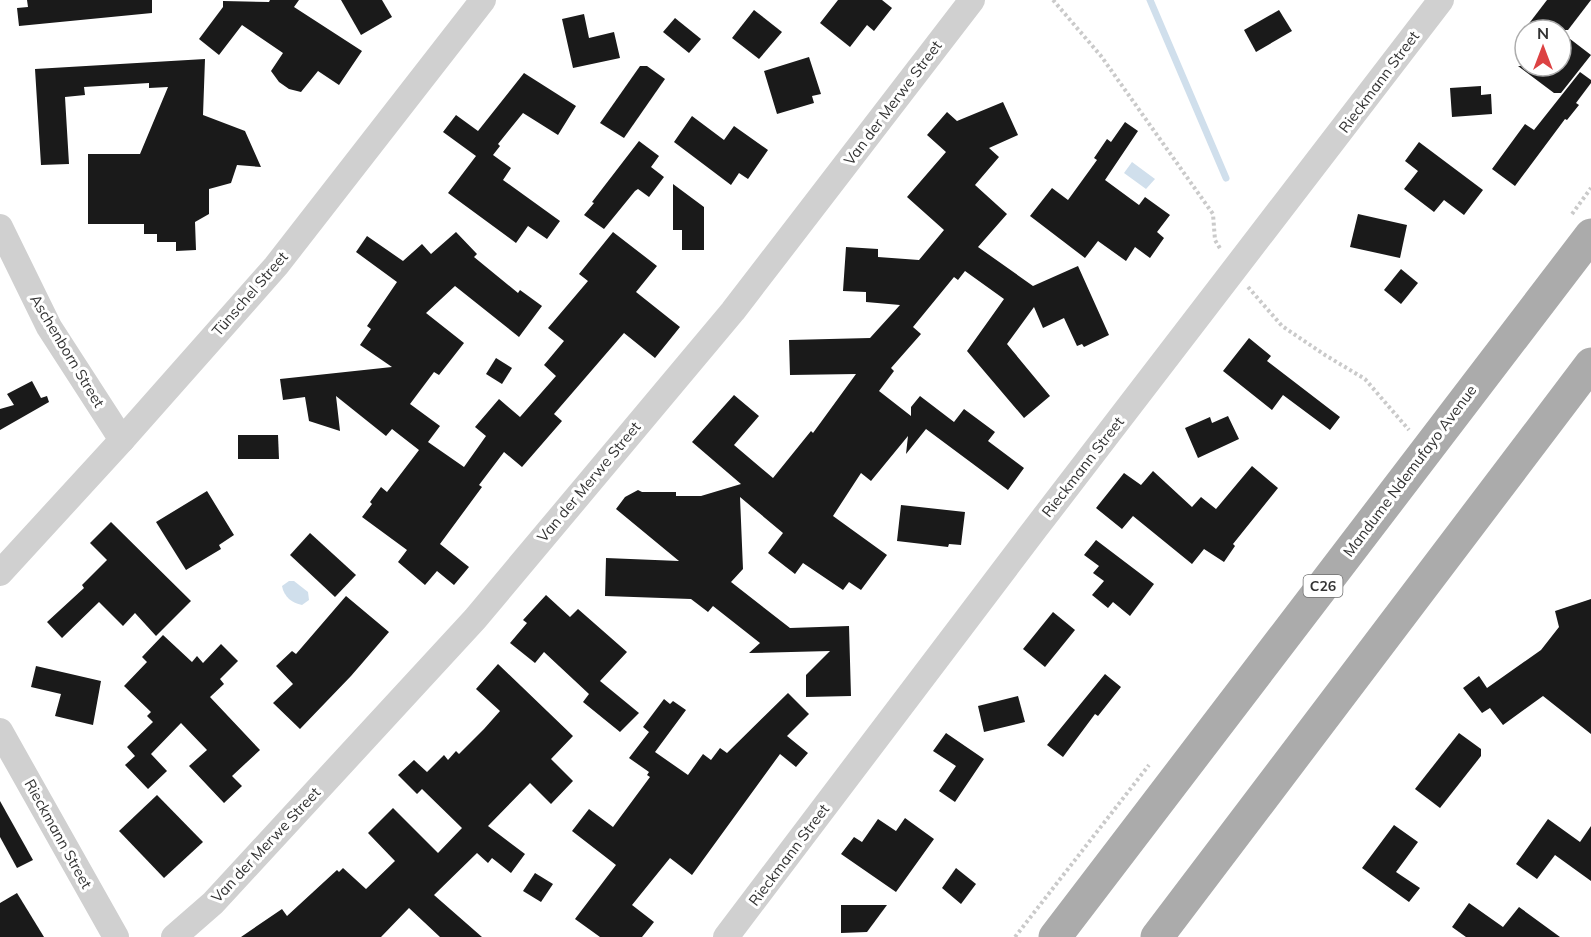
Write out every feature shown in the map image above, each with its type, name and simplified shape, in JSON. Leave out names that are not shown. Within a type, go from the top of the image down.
[{"type":"main road","name":"Mandume Ndemufayo Avenue","points":[[1055,937],[1591,235]]},
{"type":"main road","points":[[1156,937],[1591,364]]},
{"type":"street","name":"Tünschel Street","points":[[0,573],[122,440],[276,266],[483,0]]},
{"type":"street","name":"Van der Merwe Street","points":[[174,937],[213,903],[475,618],[734,311],[972,0]]},
{"type":"street","name":"Rieckmann Street","points":[[726,937],[1035,529],[1442,0]]},
{"type":"street","name":"Aschenborn Street","points":[[0,227],[50,327],[122,440]]},
{"type":"street","name":"Rieckmann Street","points":[[0,731],[116,937]]},
{"type":"path","points":[[1053,0],[1101,56],[1213,214],[1215,240],[1234,271],[1282,326],[1324,355],[1365,379],[1409,430]]},
{"type":"water","points":[[1132,162],[1155,179],[1146,189],[1124,173]]},
{"type":"water","points":[[289,581],[294,581],[308,592],[309,600],[302,605],[289,599],[282,586]]},
{"type":"building","points":[[27,0],[152,0],[152,13],[19,26],[17,8],[28,7]]},
{"type":"building","points":[[270,0],[299,0],[294,7],[362,51],[339,85],[318,71],[301,92],[289,89],[279,82],[271,71],[283,53],[242,25],[219,55],[199,39],[223,7],[223,1],[269,2]]},
{"type":"building","points":[[341,0],[382,0],[392,17],[361,35]]},
{"type":"building","points":[[838,0],[882,0],[892,8],[874,31],[867,25],[850,47],[820,23]]},
{"type":"building","points":[[1547,0],[1591,0],[1573,23],[1573,18],[1533,18]]},
{"type":"building","points":[[754,10],[782,32],[759,59],[732,38]]},
{"type":"building","points":[[1279,10],[1292,31],[1256,52],[1244,30]]},
{"type":"building","points":[[584,14],[589,38],[614,32],[620,58],[573,68],[562,19]]},
{"type":"building","points":[[675,18],[701,39],[689,53],[663,32]]},
{"type":"building","points":[[1573,41],[1591,55],[1573,78]]},
{"type":"building","points":[[809,57],[821,94],[812,96],[814,103],[777,114],[764,71]]},
{"type":"building","points":[[205,59],[203,115],[245,131],[261,167],[237,165],[231,183],[209,189],[209,214],[195,222],[196,250],[176,251],[176,242],[157,242],[157,234],[144,234],[144,224],[88,224],[88,154],[140,154],[168,87],[149,88],[149,83],[84,87],[85,95],[65,97],[69,164],[41,165],[35,69]]},
{"type":"building","points":[[640,66],[647,66],[665,79],[624,138],[600,123]]},
{"type":"building","points":[[1580,72],[1591,80],[1591,83],[1576,103],[1579,105],[1567,120],[1565,119],[1515,186],[1492,169],[1525,124],[1534,130]]},
{"type":"building","points":[[524,73],[576,106],[558,135],[523,113],[498,144],[500,146],[493,155],[511,168],[503,180],[560,221],[547,239],[528,226],[516,243],[448,193],[476,156],[443,132],[456,115],[478,131]]},
{"type":"building","points":[[1534,78],[1573,78],[1561,93],[1554,93]]},
{"type":"building","points":[[1481,86],[1481,95],[1491,94],[1492,114],[1452,117],[1450,88]]},
{"type":"building","points":[[1003,102],[1018,135],[989,148],[999,157],[975,185],[1007,214],[978,247],[1033,286],[1078,266],[1109,335],[1084,347],[1082,344],[1077,346],[1064,318],[1043,328],[1034,307],[1007,344],[1050,396],[1024,418],[967,351],[1004,299],[965,271],[958,280],[954,277],[913,327],[921,334],[891,368],[894,371],[879,391],[911,416],[911,407],[920,396],[954,422],[964,409],[995,432],[988,441],[1024,468],[1008,490],[926,429],[906,454],[908,436],[871,481],[861,473],[833,516],[887,555],[861,590],[849,582],[843,590],[803,563],[795,574],[768,553],[783,533],[740,497],[743,569],[731,582],[790,628],[849,626],[851,696],[806,697],[806,675],[830,651],[749,653],[760,643],[713,606],[708,612],[691,599],[605,596],[606,558],[679,561],[616,509],[625,497],[638,490],[676,492],[676,496],[701,496],[741,484],[692,442],[734,395],[759,416],[734,445],[773,478],[811,431],[813,433],[856,374],[790,375],[789,340],[870,338],[900,305],[866,302],[866,292],[843,291],[846,247],[878,249],[878,257],[919,260],[944,230],[907,197],[946,152],[927,135],[947,112],[957,121]]},
{"type":"building","points":[[692,116],[724,140],[734,126],[768,150],[748,179],[739,173],[731,185],[674,142]]},
{"type":"building","points":[[1125,122],[1138,131],[1105,180],[1139,205],[1145,197],[1170,215],[1157,232],[1164,238],[1150,258],[1135,247],[1126,261],[1098,241],[1085,258],[1030,216],[1052,188],[1068,200],[1097,160],[1094,158],[1107,139],[1111,142]]},
{"type":"building","points":[[639,141],[659,156],[651,167],[664,177],[649,197],[638,189],[635,191],[604,229],[584,215]]},
{"type":"building","points":[[1419,142],[1483,190],[1464,215],[1444,200],[1434,212],[1404,189],[1418,171],[1405,161]]},
{"type":"building","points":[[673,184],[704,207],[704,250],[682,250],[682,230],[673,230]]},
{"type":"building","points":[[1358,214],[1407,225],[1400,258],[1350,247]]},
{"type":"building","points":[[456,232],[477,254],[474,257],[518,293],[520,290],[542,306],[519,337],[455,286],[426,313],[464,343],[439,375],[434,372],[410,404],[440,426],[428,442],[464,467],[486,436],[475,427],[499,399],[520,417],[556,376],[544,365],[564,341],[548,328],[588,281],[579,274],[613,232],[657,266],[636,292],[680,327],[655,358],[624,333],[554,414],[562,421],[522,467],[504,452],[479,485],[482,487],[440,544],[469,567],[454,585],[437,571],[425,585],[398,562],[407,550],[362,517],[381,487],[387,492],[419,450],[392,429],[386,436],[336,396],[340,431],[309,421],[305,397],[283,400],[280,379],[392,367],[360,345],[371,329],[367,326],[397,282],[356,252],[367,236],[403,261],[422,244],[431,254]]},
{"type":"building","points":[[1401,269],[1418,283],[1401,304],[1384,290]]},
{"type":"building","points":[[1249,338],[1271,356],[1267,361],[1340,417],[1330,430],[1283,395],[1272,410],[1223,371]]},
{"type":"building","points":[[496,358],[512,368],[502,384],[486,374]]},
{"type":"building","points":[[32,381],[41,398],[47,396],[49,402],[0,430],[0,409],[14,405],[7,394]]},
{"type":"building","points":[[1228,416],[1239,439],[1198,458],[1185,428],[1210,417],[1212,423]]},
{"type":"building","points":[[238,435],[278,435],[279,459],[238,459]]},
{"type":"building","points":[[1252,466],[1278,488],[1233,544],[1235,546],[1224,562],[1204,549],[1192,564],[1133,516],[1122,529],[1096,508],[1124,473],[1141,485],[1153,471],[1192,507],[1201,497],[1216,509]]},
{"type":"building","points":[[207,491],[234,535],[219,545],[221,549],[186,570],[156,522]]},
{"type":"building","points":[[901,505],[965,512],[961,545],[949,544],[948,547],[897,541]]},
{"type":"building","points":[[111,522],[191,601],[156,636],[135,613],[123,626],[99,602],[62,638],[47,622],[84,588],[82,585],[107,560],[90,543]]},
{"type":"building","points":[[310,533],[356,575],[335,597],[290,555]]},
{"type":"building","points":[[1096,540],[1154,584],[1130,616],[1113,602],[1108,608],[1092,595],[1104,581],[1093,573],[1099,566],[1084,555]]},
{"type":"building","points":[[546,595],[570,617],[578,609],[627,652],[600,681],[639,713],[620,732],[583,702],[589,694],[544,652],[535,663],[510,643],[527,623],[523,620]]},
{"type":"building","points":[[346,596],[389,632],[300,729],[273,703],[293,684],[276,666],[292,651],[296,654]]},
{"type":"building","points":[[1591,599],[1591,734],[1543,696],[1503,725],[1490,708],[1482,713],[1463,688],[1479,676],[1487,688],[1541,650],[1559,627],[1555,611]]},
{"type":"building","points":[[1053,612],[1075,630],[1045,667],[1023,649]]},
{"type":"building","points":[[163,635],[192,662],[197,656],[203,663],[221,644],[238,661],[220,679],[224,684],[210,697],[260,750],[232,776],[242,786],[224,803],[189,766],[207,750],[181,723],[151,754],[167,771],[148,789],[125,765],[135,756],[127,747],[153,722],[147,716],[151,712],[124,686],[147,662],[142,657]]},
{"type":"building","points":[[498,664],[573,736],[551,759],[573,781],[551,804],[530,783],[488,826],[525,854],[511,873],[492,858],[488,863],[477,853],[434,895],[482,937],[440,937],[409,908],[381,937],[241,937],[282,909],[287,916],[337,870],[339,872],[343,868],[366,889],[395,861],[368,833],[393,808],[438,853],[462,828],[422,789],[417,794],[398,775],[414,760],[427,772],[444,755],[448,760],[456,751],[459,754],[484,729],[500,711],[476,689]]},
{"type":"building","points":[[36,666],[101,681],[93,725],[55,716],[61,694],[31,687]]},
{"type":"building","points":[[1105,674],[1121,687],[1098,716],[1095,714],[1063,757],[1047,745]]},
{"type":"building","points":[[788,693],[809,714],[787,736],[808,753],[796,767],[780,754],[692,875],[670,858],[632,905],[654,922],[642,937],[600,937],[575,919],[616,865],[572,831],[589,809],[613,827],[650,777],[647,775],[649,772],[629,758],[649,732],[643,727],[664,699],[670,704],[673,701],[686,710],[655,752],[688,775],[703,754],[711,760],[720,748],[727,753]]},
{"type":"building","points":[[1018,696],[1025,722],[984,732],[978,706]]},
{"type":"building","points":[[946,733],[984,759],[955,802],[939,791],[956,766],[933,751]]},
{"type":"building","points":[[1459,733],[1481,749],[1481,756],[1440,808],[1415,789]]},
{"type":"building","points":[[157,795],[203,842],[164,878],[119,831]]},
{"type":"building","points":[[0,801],[33,860],[17,868],[0,837]]},
{"type":"building","points":[[905,818],[934,839],[896,892],[841,854],[854,837],[862,842],[878,819],[896,831]]},
{"type":"building","points":[[1548,819],[1580,842],[1591,826],[1591,881],[1555,855],[1537,879],[1516,864]]},
{"type":"building","points":[[1394,825],[1418,842],[1396,872],[1420,888],[1409,902],[1362,868]]},
{"type":"building","points":[[956,868],[976,884],[961,904],[942,888]]},
{"type":"building","points":[[535,873],[553,884],[541,902],[523,891]]},
{"type":"building","points":[[17,893],[44,937],[0,937],[0,903]]},
{"type":"building","points":[[1469,903],[1503,927],[1519,907],[1560,937],[1466,937],[1452,927]]},
{"type":"building","points":[[841,905],[887,905],[867,932],[841,933]]},
{"type":"waterway","points":[[1150,0],[1226,178]]}]
